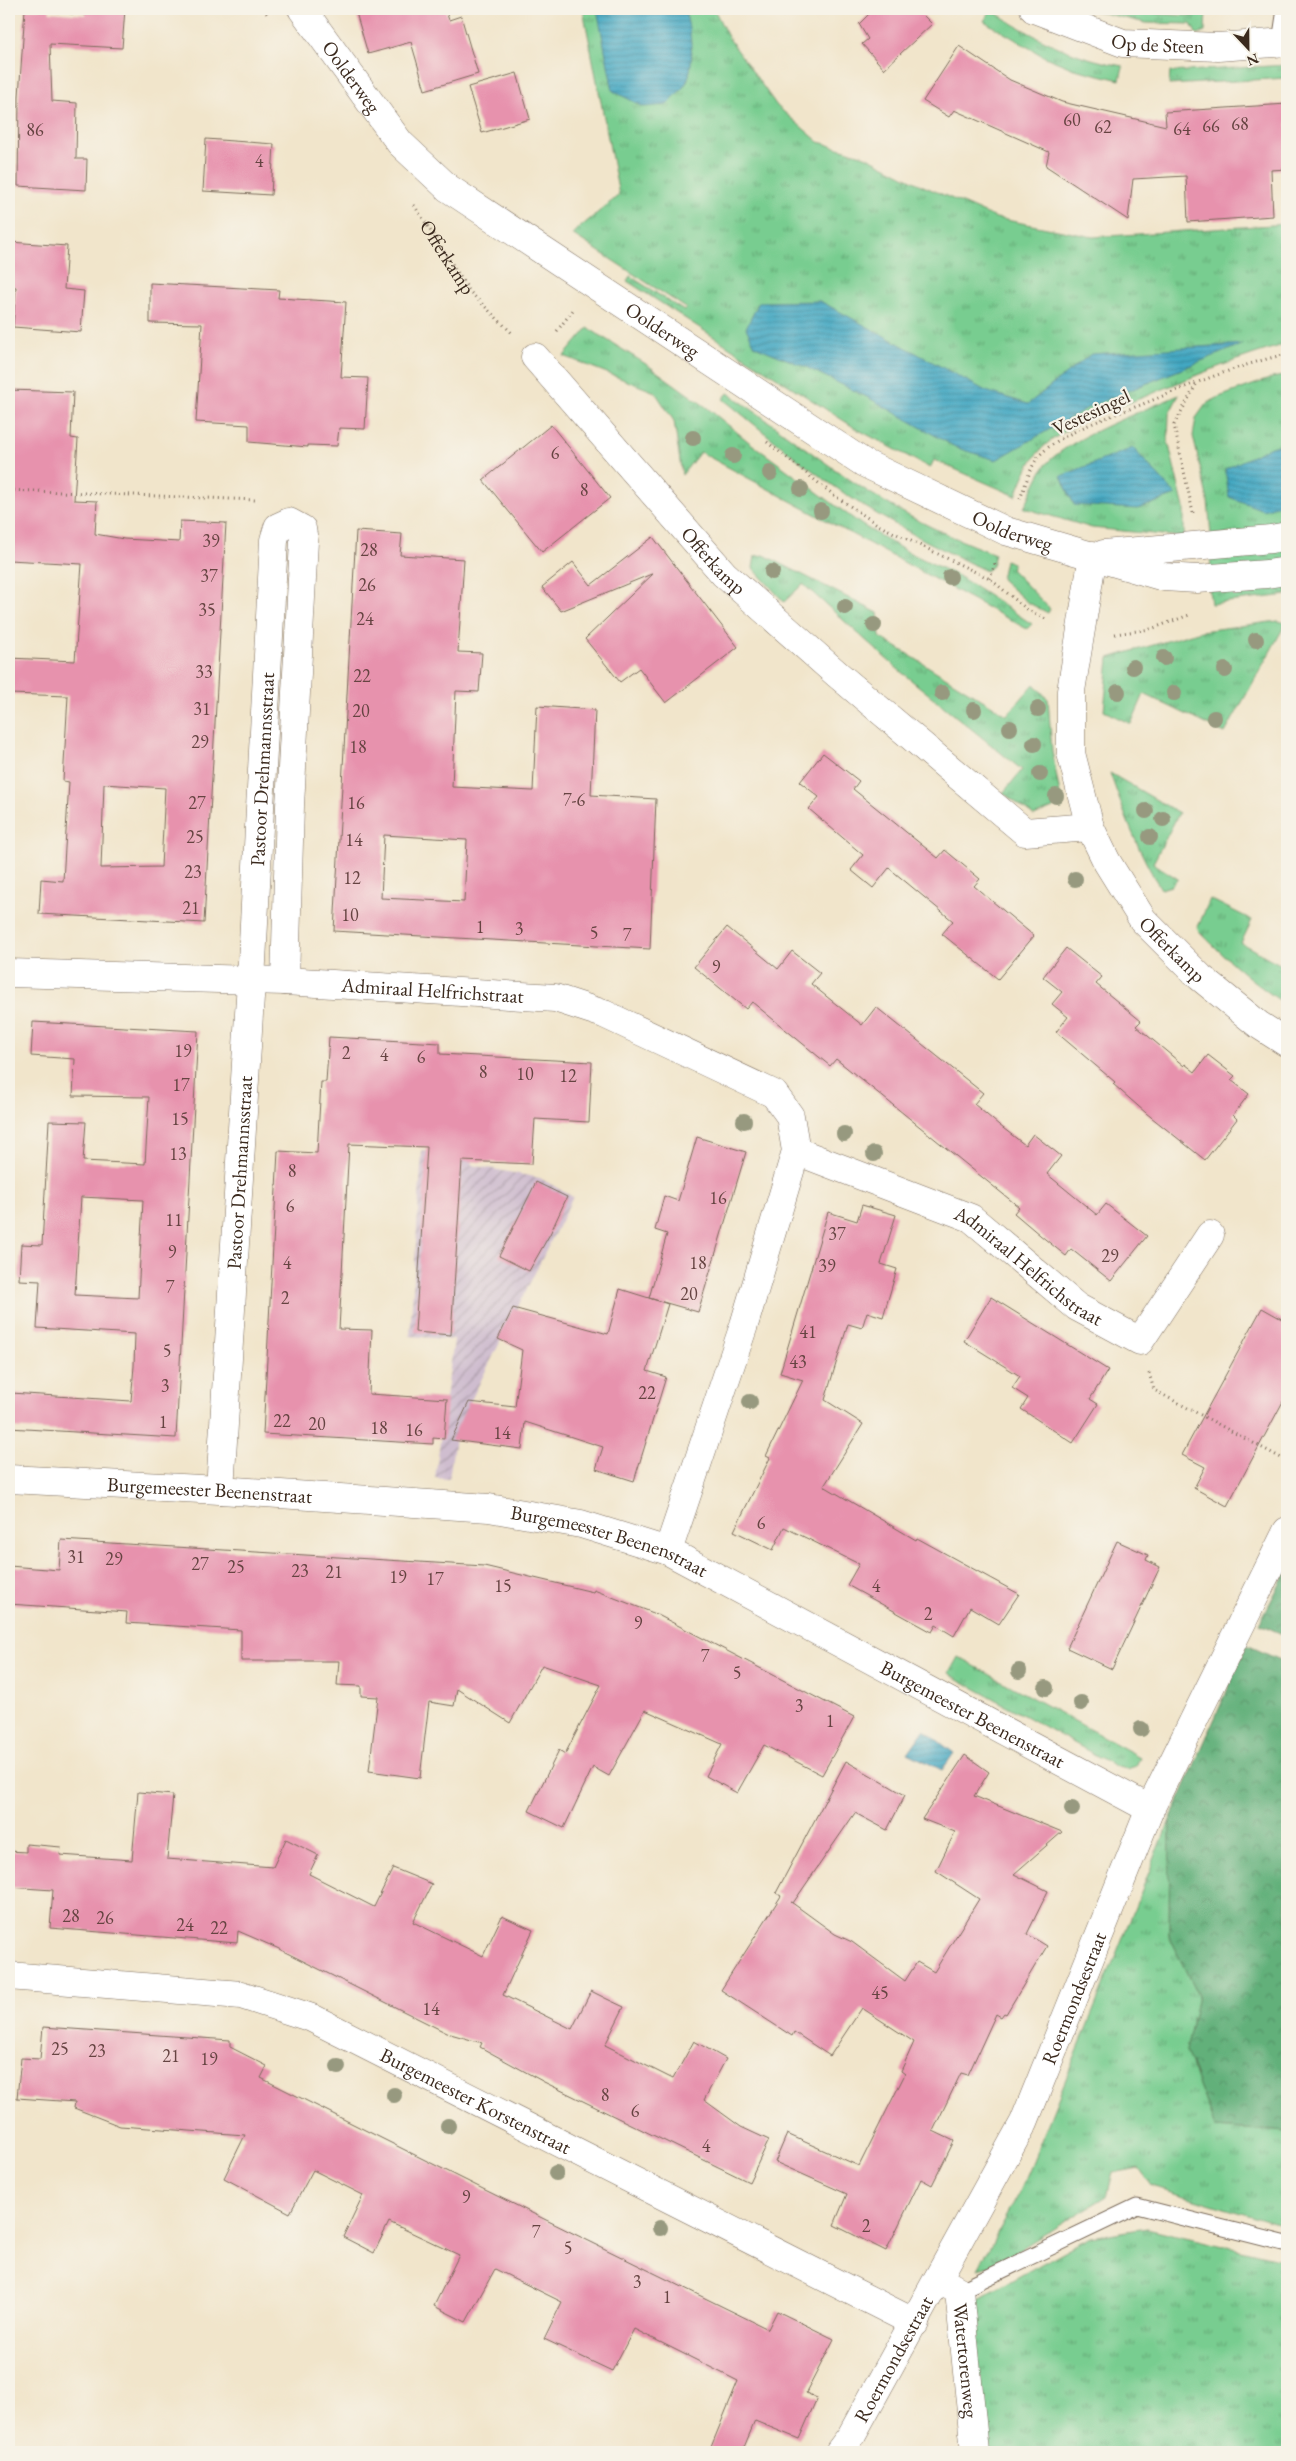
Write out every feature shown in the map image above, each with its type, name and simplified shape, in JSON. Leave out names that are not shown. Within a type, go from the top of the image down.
[{"type":"street","name":"Oolderweg","points":[[302,9],[400,143],[448,188],[864,462],[1006,531],[1052,546],[1093,555],[1164,577],[1197,579],[1287,571]]},
{"type":"street","name":"Op de Steen","points":[[1034,9],[1123,43],[1218,47],[1284,42]]},
{"type":"street","name":"Offerkamp","points":[[535,357],[724,574],[837,674],[1025,832],[1090,827]]},
{"type":"street","name":"Pastoor Drehmannsstraat","points":[[220,1490],[251,981],[274,540],[278,527],[289,522],[302,529],[304,541],[290,806],[285,981]]},
{"type":"street","name":"Oolderweg","points":[[1093,555],[1287,536]]},
{"type":"street","name":"Offerkamp","points":[[1093,555],[1071,691],[1071,753],[1090,827],[1107,862],[1143,920],[1200,977],[1259,1025],[1287,1043]]},
{"type":"street","name":"Admiraal Helfrichstraat","points":[[9,973],[285,981],[555,998],[604,1014],[774,1094],[790,1116],[796,1151],[744,1326],[668,1551]]},
{"type":"street","name":"Admiraal Helfrichstraat","points":[[796,1151],[970,1218],[1077,1307],[1140,1341]]},
{"type":"street","points":[[1140,1341],[1210,1236]]},
{"type":"street","name":"Burgemeester Beenenstraat","points":[[9,1479],[220,1490],[489,1508],[581,1524],[668,1551],[1150,1809]]},
{"type":"street","name":"Roermondsestraat","points":[[838,2452],[851,2436],[915,2322],[948,2285],[1024,2122],[1150,1809],[1287,1531]]},
{"type":"street","name":"Burgemeester Korstenstraat","points":[[9,1976],[241,1995],[312,2018],[915,2322]]},
{"type":"street","name":"Watertorenweg","points":[[948,2285],[976,2452]]},
{"type":"lane","points":[[1284,42],[1285,9]]},
{"type":"lane","points":[[948,2285],[1137,2206],[1287,2244]]},
{"type":"path","name":"Offerkamp","points":[[413,204],[470,292],[535,357]]},
{"type":"path","name":"Vestesingel","points":[[990,579],[1006,531],[1038,458],[1060,440],[1093,423],[1198,382],[1260,360],[1287,354]]},
{"type":"path","points":[[1198,382],[1174,425],[1198,544]]},
{"type":"path","points":[[9,490],[264,500],[278,527]]},
{"type":"path","points":[[1140,1341],[1154,1390],[1287,1461]]},
{"type":"shaded area","points":[[422,1151],[471,1157],[472,1165],[540,1178],[573,1197],[456,1430],[449,1479],[435,1478],[454,1340],[410,1336]]},
{"type":"green space","points":[[583,9],[714,9],[728,37],[777,106],[819,142],[865,156],[921,185],[996,218],[1093,237],[1287,224],[1287,344],[1217,367],[1097,415],[1072,427],[1049,442],[1038,453],[1025,474],[1016,496],[934,460],[930,468],[855,428],[627,281],[630,276],[684,311],[686,308],[572,234],[619,195]]},
{"type":"green space","points":[[1086,9],[1194,16],[1202,9],[1206,9],[1205,32],[1197,35],[1191,24],[1146,23]]},
{"type":"green space","points":[[991,10],[1022,29],[1070,52],[1123,66],[1120,80],[1074,69],[1043,56],[984,21]]},
{"type":"green space","points":[[1287,65],[1287,78],[1169,85],[1170,72]]},
{"type":"green space","points":[[588,328],[649,366],[862,525],[904,550],[962,578],[1032,624],[1027,629],[700,452],[682,475],[674,421],[655,392],[564,356]]},
{"type":"green space","points":[[1287,375],[1287,527],[1211,535],[1208,501],[1193,436],[1196,418],[1206,404],[1219,397],[1272,378]]},
{"type":"green space","points":[[728,393],[841,474],[887,504],[931,527],[995,554],[992,566],[986,571],[862,505],[809,468],[723,399]]},
{"type":"green space","points":[[1179,395],[1169,414],[1168,441],[1184,508],[1184,537],[1092,528],[1024,508],[1046,465],[1061,451],[1111,424]]},
{"type":"green space","points":[[1287,546],[1287,562],[1211,570],[1210,556]]},
{"type":"green space","points":[[764,555],[878,613],[880,637],[1007,715],[1034,684],[1048,699],[1052,751],[1061,800],[1053,808],[1034,816],[1003,793],[1022,770],[900,671],[803,584],[784,602],[753,568],[755,556]]},
{"type":"green space","points":[[1005,560],[1013,563],[1011,569],[1050,609],[1048,613],[1027,602],[1001,579]]},
{"type":"green space","points":[[1287,580],[1287,595],[1211,604],[1209,590]]},
{"type":"green space","points":[[1278,621],[1286,623],[1225,733],[1144,694],[1131,724],[1104,711],[1109,658],[1201,631]]},
{"type":"green space","points":[[1110,773],[1179,813],[1153,863],[1178,879],[1171,886],[1161,889],[1145,861]]},
{"type":"green space","points":[[1210,899],[1252,920],[1241,943],[1287,968],[1287,1005],[1240,970],[1197,929]]},
{"type":"green space","points":[[1287,1570],[1287,1636],[1259,1624]]},
{"type":"green space","points":[[1247,1645],[1287,1663],[1287,2132],[1215,2127],[1186,2051],[1198,1996],[1169,1936],[1170,1820]]},
{"type":"green space","points":[[958,1657],[1140,1757],[1136,1766],[1127,1769],[1117,1767],[951,1675],[949,1673]]},
{"type":"green space","points":[[1170,1820],[1169,1936],[1198,1996],[1186,2051],[1215,2127],[1287,2132],[1287,2227],[1152,2186],[1139,2168],[1113,2173],[1107,2196],[994,2265],[978,2269],[1018,2196],[1030,2168]]},
{"type":"green space","points":[[1147,2228],[1287,2261],[1287,2452],[990,2452],[967,2305],[1090,2237]]},
{"type":"water","points":[[597,9],[684,9],[689,26],[691,64],[687,81],[667,105],[644,107],[613,91]]},
{"type":"water","points":[[820,301],[986,391],[1028,404],[1091,354],[1243,344],[1089,407],[996,460],[957,448],[869,398],[808,368],[755,346],[746,328],[759,302]]},
{"type":"water","points":[[1287,442],[1287,503],[1263,510],[1229,497],[1225,469],[1271,447]]},
{"type":"water","points":[[1133,448],[1176,495],[1138,509],[1074,505],[1061,476]]},
{"type":"water","points":[[924,1730],[954,1753],[942,1770],[908,1753]]},
{"type":"building","points":[[25,9],[49,9],[50,12],[86,15],[86,9],[125,9],[122,48],[50,44],[52,101],[77,103],[76,159],[87,159],[86,190],[18,186],[19,96]]},
{"type":"building","points":[[355,9],[445,9],[449,20],[461,16],[478,74],[425,90],[411,42],[368,54]]},
{"type":"building","points":[[874,9],[917,9],[932,24],[884,69],[862,44],[868,39],[859,24]]},
{"type":"building","points":[[959,46],[1010,80],[1062,102],[1166,126],[1165,112],[1287,104],[1287,169],[1271,170],[1273,216],[1188,222],[1186,176],[1133,179],[1128,220],[1046,166],[1049,152],[954,110],[949,117],[923,101]]},
{"type":"building","points":[[517,73],[530,119],[482,133],[468,87]]},
{"type":"building","points":[[206,139],[274,144],[271,195],[203,191]]},
{"type":"building","points":[[10,242],[67,246],[64,289],[84,291],[81,332],[13,327],[16,287],[9,286]]},
{"type":"building","points":[[150,283],[279,290],[278,298],[346,302],[341,377],[368,378],[365,429],[339,428],[337,446],[308,445],[308,447],[249,442],[249,425],[196,422],[202,324],[150,323]]},
{"type":"building","points":[[9,390],[73,392],[71,438],[78,439],[74,500],[97,501],[95,534],[124,539],[179,542],[180,521],[226,523],[204,923],[39,914],[41,879],[63,881],[69,782],[63,781],[68,696],[9,694],[9,658],[75,661],[82,564],[9,560]],"holes":[[[104,784],[165,788],[161,867],[101,868]]]},
{"type":"building","points":[[551,425],[610,498],[542,552],[483,480]]},
{"type":"building","points":[[356,531],[402,534],[400,555],[464,559],[458,652],[482,653],[479,692],[456,691],[452,787],[533,791],[537,706],[595,710],[591,795],[656,799],[650,949],[334,931]],"holes":[[[384,835],[467,840],[464,902],[381,898]]]},
{"type":"building","points":[[653,537],[738,647],[666,703],[639,668],[620,682],[585,639],[654,573],[561,611],[542,587],[573,562],[591,585]]},
{"type":"building","points":[[823,753],[859,781],[853,789],[938,858],[945,850],[980,879],[974,886],[1034,936],[998,979],[942,934],[953,921],[889,868],[873,888],[851,870],[863,855],[809,809],[819,797],[800,782]]},
{"type":"building","points":[[727,927],[778,969],[792,951],[820,973],[811,984],[862,1025],[876,1007],[983,1093],[974,1104],[999,1125],[1025,1145],[1033,1134],[1061,1156],[1047,1174],[1097,1215],[1106,1204],[1147,1236],[1111,1281],[1071,1249],[1066,1256],[1014,1213],[1019,1207],[836,1059],[830,1066],[752,1002],[746,1009],[694,967]]},
{"type":"building","points":[[1066,948],[1102,977],[1096,984],[1141,1021],[1136,1026],[1184,1066],[1185,1064],[1195,1072],[1208,1055],[1235,1076],[1231,1080],[1249,1094],[1233,1115],[1237,1119],[1205,1160],[1146,1113],[1113,1084],[1115,1082],[1056,1032],[1068,1017],[1052,1004],[1062,992],[1043,977]]},
{"type":"building","points":[[33,1022],[198,1031],[176,1438],[9,1428],[11,1393],[131,1401],[134,1366],[135,1334],[37,1328],[40,1281],[19,1280],[21,1244],[42,1245],[49,1121],[86,1122],[83,1161],[145,1164],[149,1097],[73,1096],[75,1059],[31,1056]],"holes":[[[81,1197],[143,1200],[138,1298],[75,1295]]]},
{"type":"building","points":[[329,1037],[440,1043],[440,1054],[592,1062],[589,1122],[535,1119],[532,1164],[462,1161],[451,1335],[415,1332],[427,1147],[349,1144],[339,1329],[372,1330],[369,1394],[447,1399],[444,1439],[433,1438],[433,1444],[263,1434],[278,1151],[317,1153],[321,1082],[326,1082]]},
{"type":"building","points":[[697,1137],[746,1152],[698,1312],[649,1298],[667,1234],[655,1230],[664,1196],[678,1201]]},
{"type":"building","points":[[536,1182],[567,1197],[550,1234],[529,1271],[499,1256]]},
{"type":"building","points":[[862,1205],[896,1215],[881,1264],[897,1269],[883,1317],[867,1312],[862,1328],[848,1324],[825,1400],[863,1424],[824,1486],[916,1540],[917,1538],[1019,1594],[999,1624],[970,1607],[954,1636],[936,1625],[932,1632],[847,1585],[859,1564],[784,1527],[773,1550],[734,1531],[770,1458],[766,1456],[803,1380],[780,1373],[828,1212],[857,1221]]},
{"type":"building","points":[[620,1289],[668,1304],[647,1371],[666,1377],[634,1481],[596,1469],[603,1447],[525,1422],[522,1449],[451,1440],[469,1402],[515,1407],[522,1350],[498,1339],[513,1308],[608,1334]]},
{"type":"building","points":[[991,1297],[1108,1370],[1090,1399],[1098,1404],[1073,1443],[1021,1409],[1028,1398],[1012,1388],[1020,1376],[964,1341]]},
{"type":"building","points":[[1262,1308],[1287,1322],[1287,1394],[1227,1506],[1194,1488],[1205,1467],[1182,1455]]},
{"type":"building","points":[[61,1540],[484,1566],[593,1592],[594,1590],[656,1614],[854,1717],[822,1775],[764,1745],[737,1793],[706,1776],[722,1744],[645,1710],[609,1776],[593,1767],[564,1828],[529,1811],[559,1750],[565,1754],[601,1685],[542,1665],[510,1723],[457,1689],[454,1706],[429,1702],[420,1778],[369,1771],[378,1697],[361,1696],[361,1686],[337,1685],[339,1661],[241,1661],[241,1630],[126,1623],[127,1612],[9,1604],[9,1566],[59,1570]]},
{"type":"building","points":[[1117,1541],[1148,1555],[1146,1560],[1160,1567],[1112,1669],[1067,1648]]},
{"type":"building","points":[[965,1755],[989,1772],[974,1796],[1062,1832],[1014,1874],[1048,1891],[1027,1934],[1047,1946],[1006,2014],[1004,2013],[1001,2017],[996,2014],[968,2075],[961,2073],[933,2131],[954,2141],[932,2185],[921,2179],[886,2251],[834,2225],[847,2194],[775,2162],[787,2134],[859,2166],[905,2074],[901,2071],[914,2042],[862,2008],[830,2056],[794,2032],[792,2036],[721,1990],[781,1896],[776,1893],[846,1761],[905,1795],[887,1830],[855,1813],[793,1903],[791,1902],[835,1934],[852,1942],[905,1981],[917,1962],[934,1972],[979,1899],[936,1871],[955,1832],[922,1819]]},
{"type":"building","points":[[138,1792],[173,1795],[167,1859],[273,1867],[286,1839],[318,1855],[309,1874],[374,1907],[393,1868],[432,1884],[413,1922],[483,1956],[502,1916],[533,1930],[503,1995],[572,2029],[591,1991],[624,2007],[605,2045],[673,2079],[694,2041],[726,2059],[704,2100],[741,2127],[769,2140],[749,2182],[544,2082],[480,2047],[482,2043],[447,2033],[277,1948],[238,1931],[237,1943],[50,1928],[53,1890],[9,1887],[9,1851],[26,1852],[26,1844],[61,1847],[60,1855],[132,1860]]},
{"type":"building","points":[[43,2027],[230,2040],[230,2047],[267,2066],[261,2078],[483,2189],[768,2329],[777,2311],[834,2339],[806,2393],[817,2398],[799,2439],[755,2421],[742,2452],[709,2452],[738,2381],[634,2329],[612,2371],[544,2339],[562,2302],[495,2269],[466,2322],[434,2306],[459,2255],[389,2222],[374,2253],[343,2237],[363,2195],[313,2170],[290,2213],[224,2178],[245,2135],[120,2126],[74,2108],[75,2102],[17,2098],[21,2058],[40,2059]]}]
